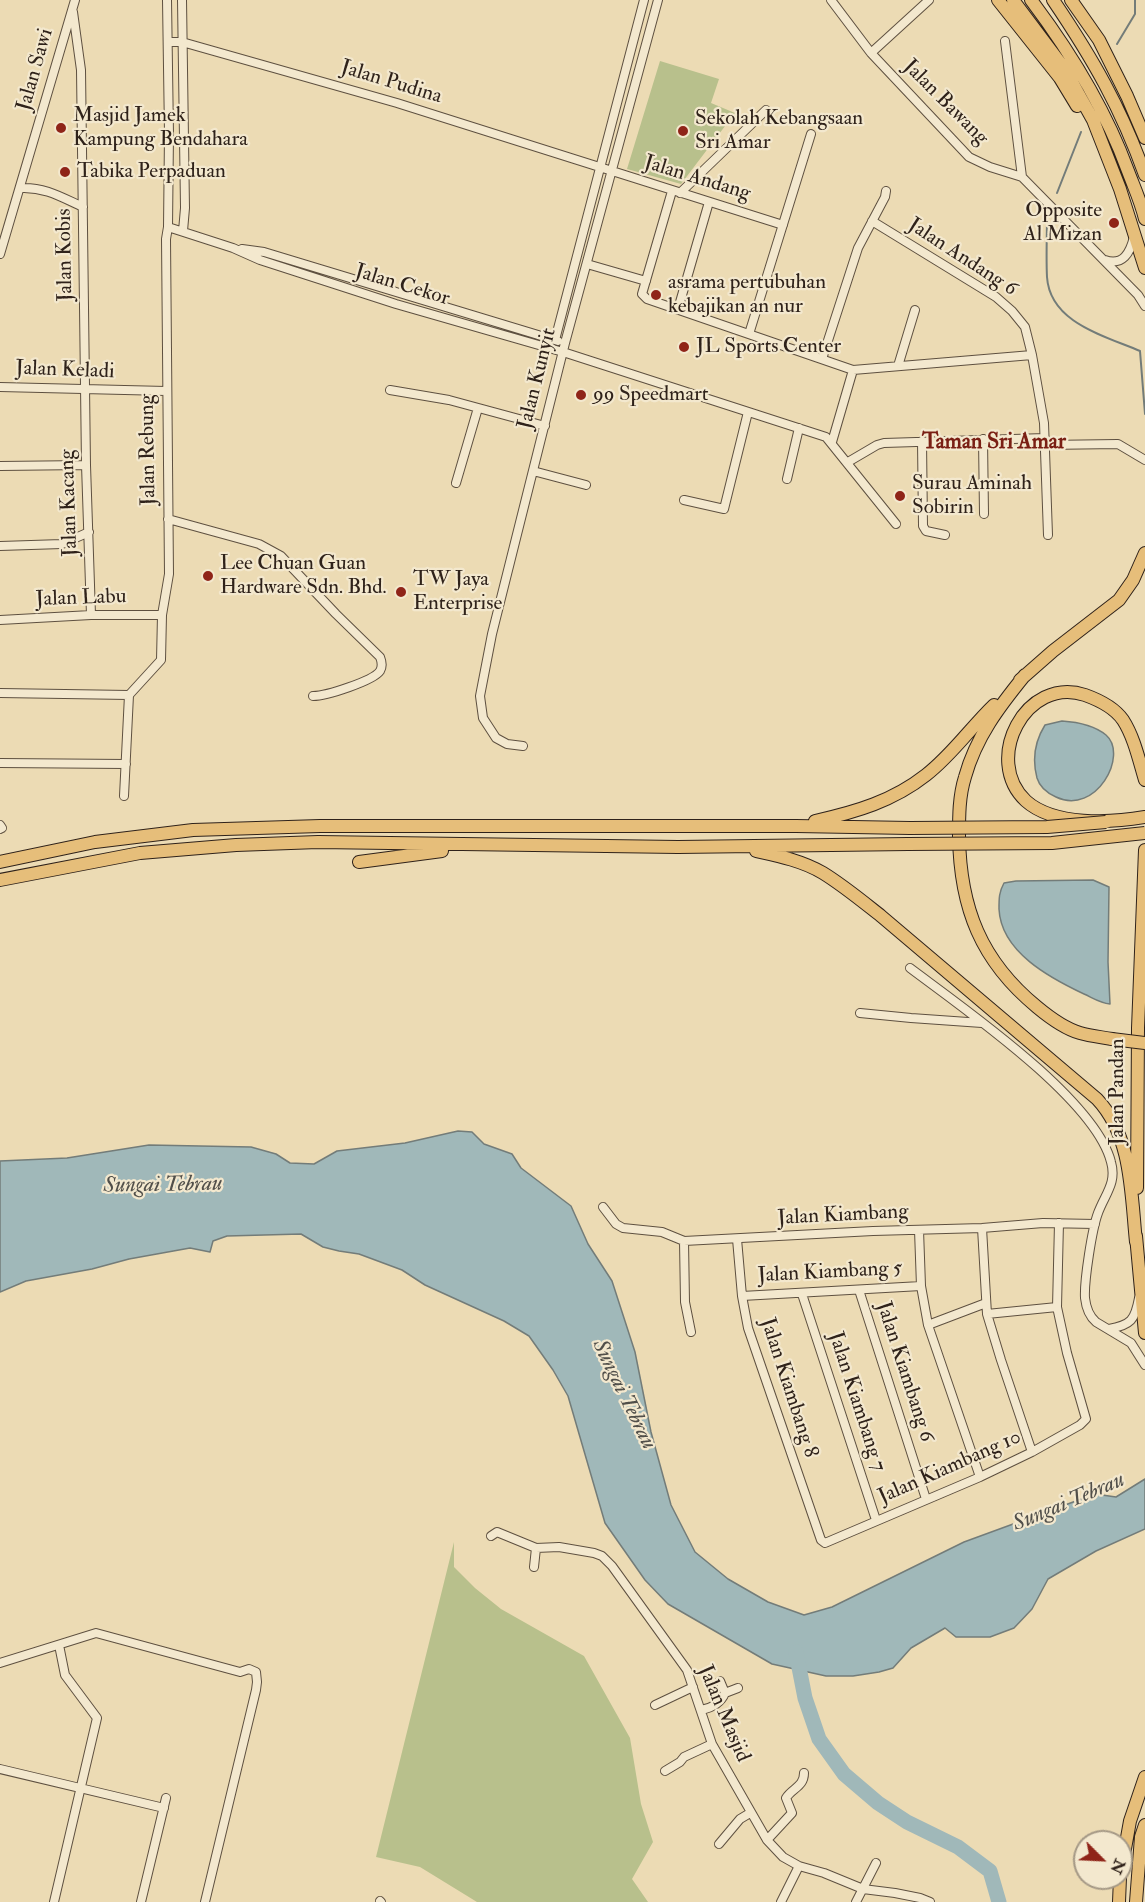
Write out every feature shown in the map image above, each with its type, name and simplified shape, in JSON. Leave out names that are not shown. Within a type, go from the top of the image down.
[{"type":"highway","points":[[998,0],[1060,78],[1103,148]]},
{"type":"highway","points":[[1013,0],[1064,68],[1094,120],[1120,189],[1145,268]]},
{"type":"highway","points":[[1031,0],[1072,58],[1102,108],[1145,219]]},
{"type":"highway","points":[[1053,0],[1085,47],[1116,102],[1145,175]]},
{"type":"highway","points":[[1071,0],[1099,40],[1145,138]]},
{"type":"highway","points":[[796,826],[856,812],[884,801],[927,774],[1025,675],[1119,600],[1133,580],[1145,553]]},
{"type":"highway","points":[[1025,675],[987,725],[965,777],[959,810],[960,866],[963,889],[974,926],[996,965],[1018,992],[1046,1015],[1078,1033],[1145,1043]]},
{"type":"highway","points":[[1106,822],[1044,812],[1024,798],[1012,780],[1008,756],[1009,742],[1020,718],[1042,698],[1054,694],[1068,692],[1096,699],[1118,714],[1130,734],[1145,780]]},
{"type":"highway","points":[[0,862],[95,842],[193,830],[320,826],[1047,827],[1145,817]]},
{"type":"highway","points":[[0,880],[140,853],[201,846],[318,842],[478,846],[1052,843],[1145,833]]},
{"type":"highway","points":[[359,862],[478,846]]},
{"type":"highway","points":[[737,846],[805,865],[822,873],[847,890],[1089,1091],[1114,1121],[1123,1146],[1136,1242]]},
{"type":"highway","name":"Jalan Pandan","points":[[1145,850],[1138,1028],[1136,1242],[1145,1333]]},
{"type":"highway","points":[[1128,1830],[1145,1777]]},
{"type":"highway","points":[[1136,1902],[1144,1834]]},
{"type":"street","name":"Jalan Sawi","points":[[0,254],[75,0]]},
{"type":"street","name":"Jalan Rebung","points":[[129,695],[161,660],[162,615],[169,573],[166,391],[167,0]]},
{"type":"street","points":[[166,239],[183,231],[185,208],[182,0]]},
{"type":"street","name":"Jalan Bawang","points":[[831,0],[871,52],[969,157],[990,167],[1022,177],[1138,295],[1145,306]]},
{"type":"street","points":[[871,52],[929,0]]},
{"type":"street","name":"Jalan Kunyit","points":[[555,340],[600,168],[652,1]]},
{"type":"street","name":"Jalan Kunyit","points":[[523,746],[507,744],[496,738],[483,718],[480,696],[492,634],[564,347],[611,172],[652,1]]},
{"type":"street","name":"Jalan Kobis","points":[[73,12],[81,70],[86,390]]},
{"type":"street","points":[[1005,41],[1022,177]]},
{"type":"street","name":"Jalan Pudina","points":[[168,42],[182,42],[397,103],[600,168]]},
{"type":"street","points":[[766,110],[676,192],[642,294],[647,299],[853,370],[1032,355]]},
{"type":"street","points":[[749,334],[811,134]]},
{"type":"street","name":"Jalan Andang","points":[[600,168],[783,225]]},
{"type":"street","points":[[21,188],[36,187],[50,191],[83,207]]},
{"type":"street","points":[[822,359],[858,248],[886,191]]},
{"type":"street","points":[[678,309],[709,202]]},
{"type":"street","name":"Jalan Andang 6","points":[[872,221],[996,297],[1025,327],[1040,393],[1045,442],[1048,535]]},
{"type":"street","name":"Jalan Cekor","points":[[168,227],[233,248],[260,260],[396,304],[564,347],[826,437],[896,524]]},
{"type":"street","points":[[1102,258],[1113,262],[1121,260],[1129,252],[1134,236]]},
{"type":"street","name":"Jalan Cekor","points":[[233,248],[264,252],[555,340]]},
{"type":"street","points":[[586,264],[646,281]]},
{"type":"street","points":[[898,366],[915,310]]},
{"type":"street","points":[[537,334],[548,332],[559,323]]},
{"type":"street","points":[[555,340],[564,347]]},
{"type":"street","points":[[832,442],[853,370]]},
{"type":"street","name":"Jalan Keladi","points":[[0,387],[166,391]]},
{"type":"street","name":"Jalan Kacang","points":[[86,390],[91,615]]},
{"type":"street","points":[[390,390],[449,400],[545,426]]},
{"type":"street","points":[[456,483],[478,408]]},
{"type":"street","points":[[684,500],[724,509],[748,412]]},
{"type":"street","points":[[787,479],[799,428]]},
{"type":"street","points":[[983,439],[984,514]]},
{"type":"street","points":[[848,462],[877,445],[983,439],[1118,444],[1145,460]]},
{"type":"street","points":[[922,441],[923,526],[926,531],[945,535]]},
{"type":"street","points":[[0,466],[86,465]]},
{"type":"street","points":[[533,471],[586,485]]},
{"type":"street","points":[[168,519],[259,544],[281,556],[380,657],[382,664],[380,670],[369,679],[313,696]]},
{"type":"street","points":[[0,546],[62,544],[89,532]]},
{"type":"street","name":"Jalan Labu","points":[[0,620],[91,615],[162,615]]},
{"type":"street","points":[[0,693],[129,695],[124,796]]},
{"type":"street","points":[[0,763],[126,764]]},
{"type":"street","points":[[910,968],[1054,1082],[1095,1130],[1108,1151],[1113,1176],[1112,1186],[1095,1224],[1085,1298],[1092,1318],[1131,1343],[1145,1365]]},
{"type":"street","points":[[860,1013],[982,1023]]},
{"type":"street","points":[[603,1207],[616,1224],[623,1228],[662,1232],[684,1241],[685,1302],[691,1332]]},
{"type":"street","points":[[987,1314],[1057,1307],[1059,1223]]},
{"type":"street","name":"Jalan Kiambang","points":[[684,1241],[1059,1223],[1095,1224]]},
{"type":"street","points":[[982,1228],[987,1314],[1032,1452]]},
{"type":"street","points":[[919,1230],[921,1286],[928,1325],[980,1477]]},
{"type":"street","name":"Jalan Kiambang 8","points":[[737,1239],[742,1296],[748,1328],[821,1540],[825,1543]]},
{"type":"street","name":"Jalan Kiambang 5","points":[[742,1296],[921,1286]]},
{"type":"street","name":"Jalan Kiambang 6","points":[[859,1290],[926,1499]]},
{"type":"street","points":[[1109,1329],[1123,1326],[1131,1320],[1136,1311],[1140,1290]]},
{"type":"street","name":"Jalan Kiambang 7","points":[[802,1294],[876,1521]]},
{"type":"street","points":[[928,1325],[987,1303]]},
{"type":"street","name":"Jalan Kiambang 10","points":[[825,1543],[980,1477],[1032,1452],[1080,1425],[1086,1419],[1067,1353],[1057,1307]]},
{"type":"street","name":"Jalan Masjid","points":[[490,1536],[497,1532],[536,1548],[559,1547],[594,1553],[602,1556],[612,1566],[687,1670],[712,1744],[750,1813],[767,1840],[783,1857],[799,1866],[824,1873],[863,1889],[895,1893],[930,1902]]},
{"type":"street","points":[[534,1567],[536,1548]]},
{"type":"street","points":[[0,1663],[96,1633],[240,1672],[249,1669],[256,1672],[257,1682],[205,1902]]},
{"type":"street","points":[[54,1902],[98,1718],[65,1675],[59,1645]]},
{"type":"street","points":[[701,1710],[710,1708],[723,1699],[725,1693],[720,1681]]},
{"type":"street","points":[[655,1705],[693,1687]]},
{"type":"street","points":[[725,1693],[738,1688]]},
{"type":"street","points":[[665,1771],[684,1757],[712,1744]]},
{"type":"street","points":[[0,1766],[164,1809]]},
{"type":"street","points":[[767,1840],[792,1813],[786,1798],[801,1785],[804,1773]]},
{"type":"street","points":[[141,1902],[166,1798]]},
{"type":"street","points":[[719,1844],[740,1819],[750,1813]]},
{"type":"street","points":[[856,1902],[876,1863]]},
{"type":"street","points":[[781,1902],[799,1866]]},
{"type":"green space","points":[[660,61],[719,79],[711,103],[735,113],[681,184],[627,169]]},
{"type":"green space","points":[[454,1542],[454,1567],[475,1588],[501,1609],[584,1656],[630,1738],[641,1804],[653,1842],[632,1879],[648,1902],[477,1902],[420,1867],[376,1857]]},
{"type":"water","points":[[1062,721],[1080,723],[1106,735],[1112,744],[1114,756],[1105,781],[1084,798],[1071,801],[1056,797],[1044,790],[1035,771],[1035,750],[1045,725]]},
{"type":"water","points":[[1093,880],[1109,887],[1110,1004],[1071,988],[1030,962],[1008,938],[999,909],[1001,889],[1004,883]]},
{"type":"water","name":"Sungai Tebrau","points":[[458,1131],[472,1132],[484,1144],[512,1154],[521,1168],[571,1206],[588,1244],[612,1281],[635,1352],[651,1432],[671,1505],[695,1552],[728,1579],[768,1602],[804,1615],[832,1607],[964,1542],[1095,1494],[1116,1497],[1145,1479],[1145,1529],[1096,1551],[1048,1579],[1032,1609],[1014,1628],[990,1637],[956,1637],[945,1628],[911,1648],[893,1668],[853,1676],[826,1676],[772,1664],[668,1604],[645,1580],[605,1523],[568,1396],[529,1336],[504,1321],[425,1285],[402,1270],[359,1254],[323,1247],[301,1234],[227,1236],[213,1241],[210,1252],[190,1248],[129,1259],[92,1269],[26,1281],[0,1292],[0,1161],[67,1158],[149,1145],[251,1147],[276,1154],[290,1163],[314,1164],[337,1151],[405,1143]]},
{"type":"waterway","points":[[1117,44],[1135,14],[1135,0]]},
{"type":"waterway","points":[[1057,193],[1081,132]]},
{"type":"waterway","points":[[1047,216],[1047,277],[1050,293],[1058,306],[1082,326],[1140,351],[1145,414]]},
{"type":"waterway","points":[[796,1652],[805,1698],[819,1739],[844,1774],[878,1803],[907,1822],[958,1847],[990,1871],[999,1902]]},
{"type":"place","name":"Masjid Jamek Kampung Bendahara","points":[[61,128]]},
{"type":"place","name":"Sekolah Kebangsaan Sri Amar","points":[[683,131]]},
{"type":"place","name":"Tabika Perpaduan","points":[[65,172]]},
{"type":"place","name":"Opposite Al Mizan","points":[[1114,223]]},
{"type":"place","name":"asrama pertubuhan kebajikan an nur","points":[[656,295]]},
{"type":"place","name":"JL Sports Center","points":[[684,347]]},
{"type":"place","name":"99 Speedmart","points":[[581,395]]},
{"type":"place","name":"Surau Aminah Sobirin","points":[[900,496]]},
{"type":"place","name":"Lee Chuan Guan Hardware Sdn. Bhd.","points":[[208,576]]},
{"type":"place","name":"TW Jaya Enterprise","points":[[401,592]]},
{"type":"district","name":"Taman Sri Amar","points":[[994,443]]}]
